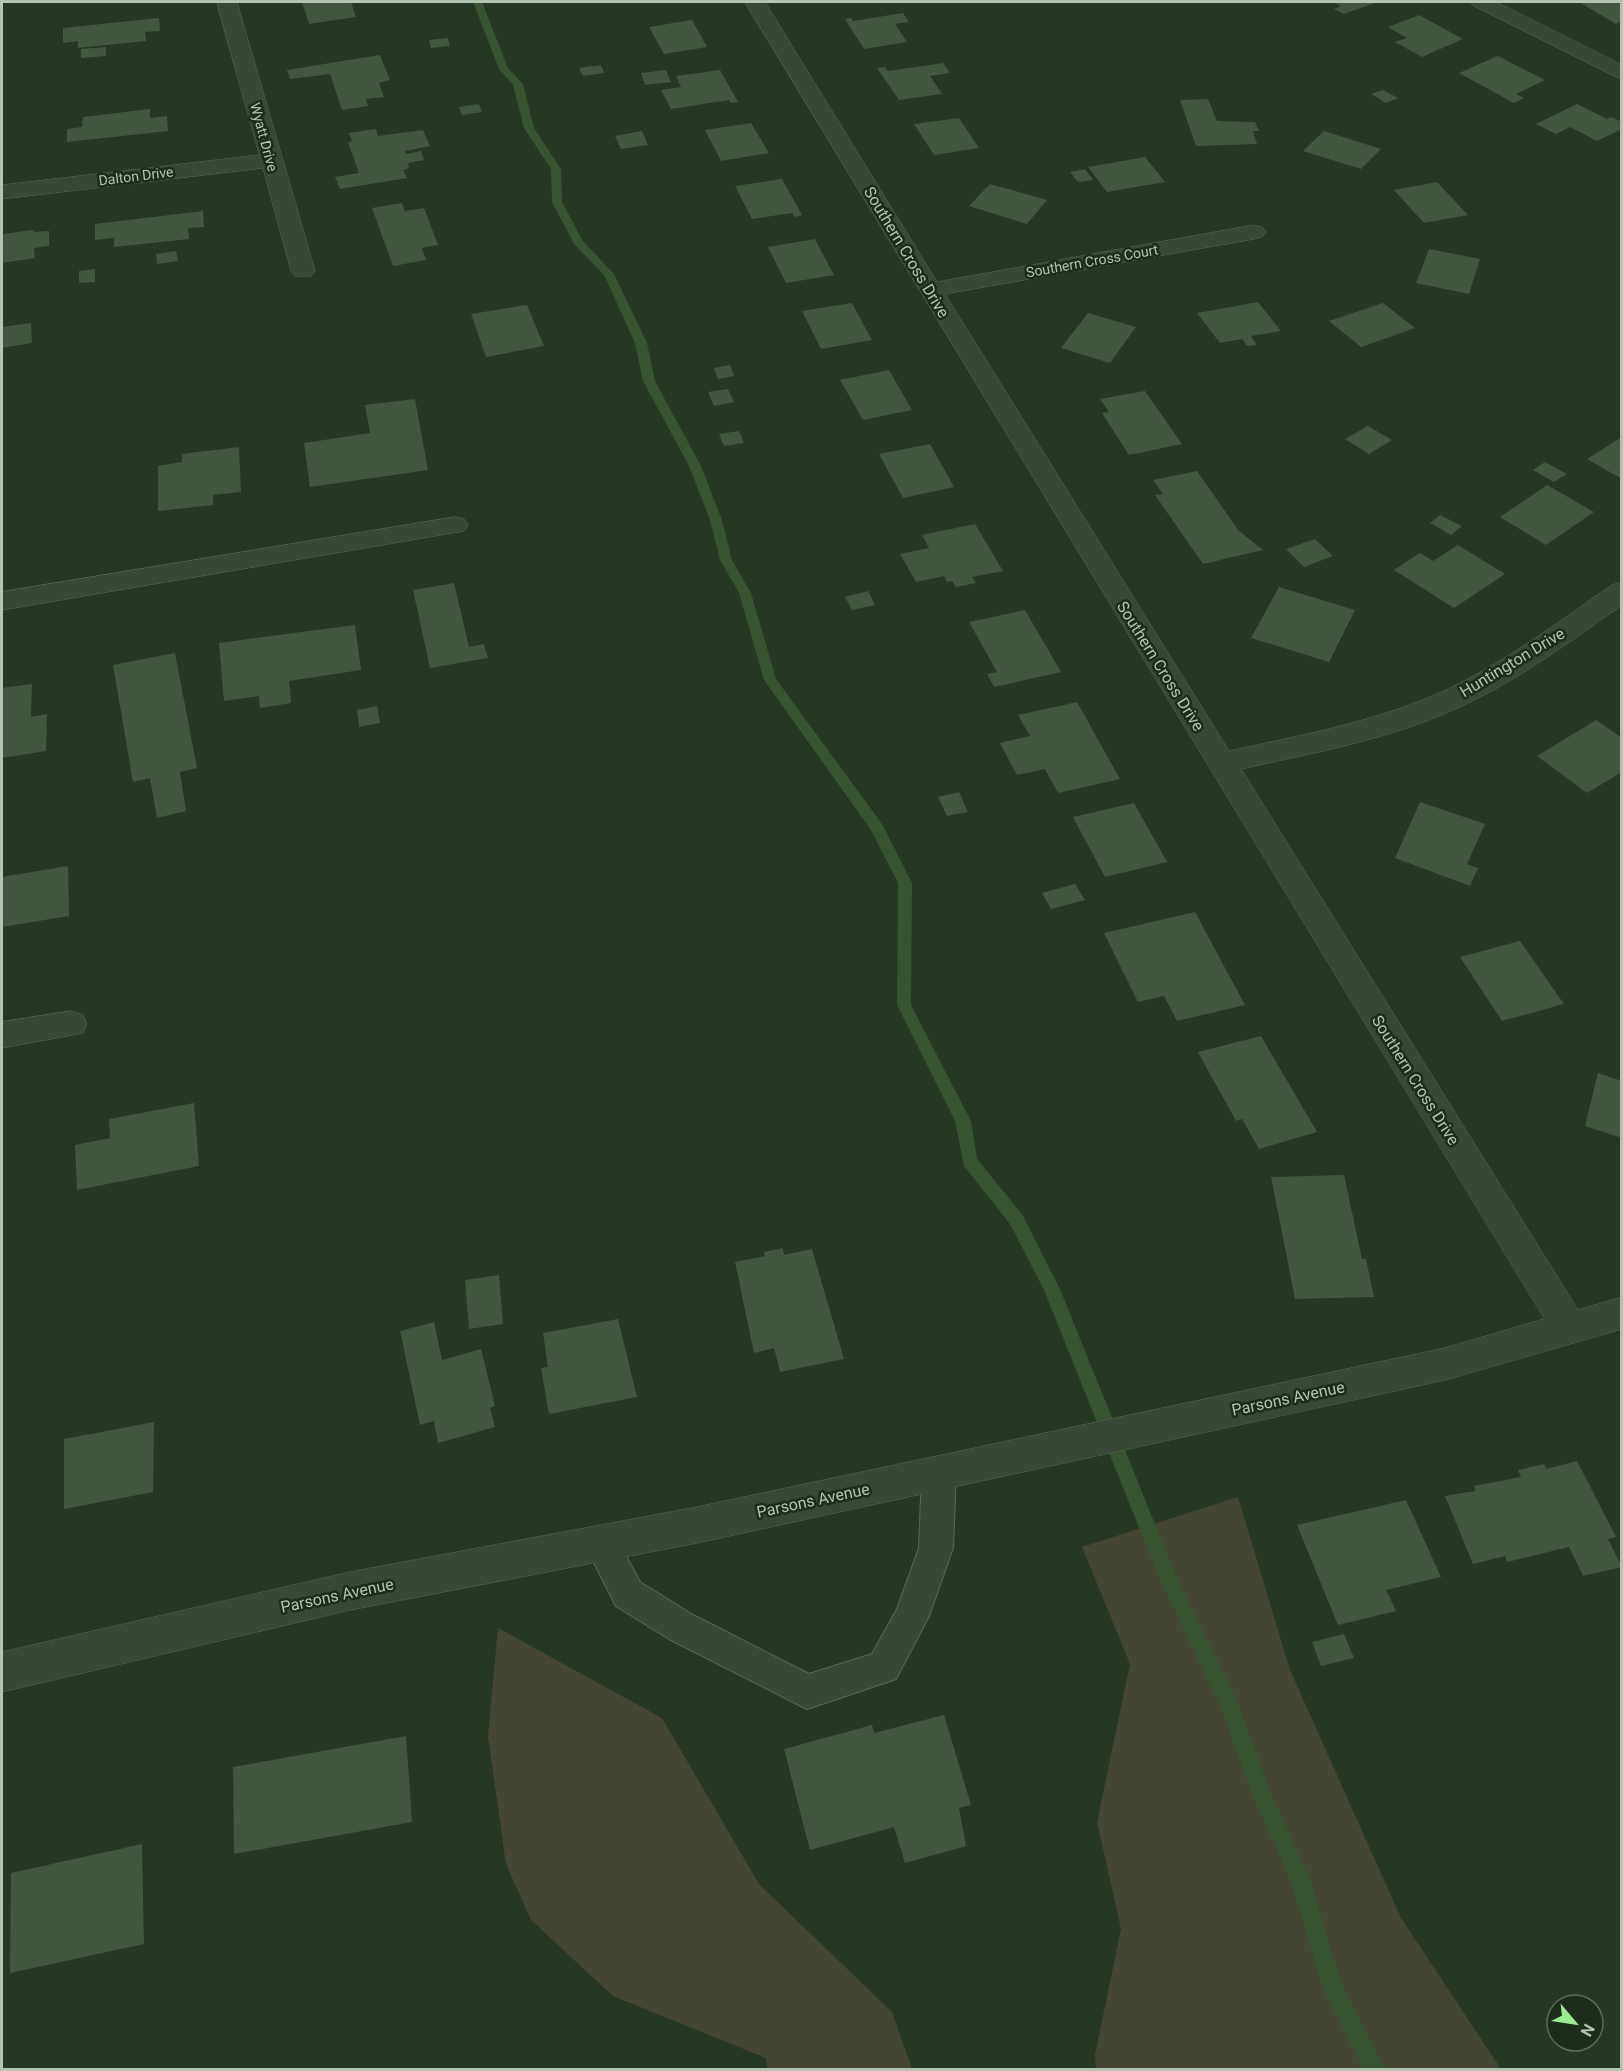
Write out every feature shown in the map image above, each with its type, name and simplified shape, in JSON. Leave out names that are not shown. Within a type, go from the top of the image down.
[{"type":"street","name":"Wyatt Drive","points":[[227,2],[303,271]]},
{"type":"street","name":"Southern Cross Drive","points":[[755,2],[1570,1329]]},
{"type":"street","points":[[1480,2],[1622,74]]},
{"type":"street","name":"Dalton Drive","points":[[2,192],[270,160]]},
{"type":"street","name":"Southern Cross Court","points":[[930,290],[1254,232]]},
{"type":"street","points":[[2,601],[455,525]]},
{"type":"street","name":"Huntington Drive","points":[[1221,763],[1375,729],[1434,707],[1490,679],[1622,591]]},
{"type":"street","points":[[2,1035],[71,1024]]},
{"type":"street","name":"Parsons Avenue","points":[[2,1672],[350,1591],[697,1525],[1445,1364],[1622,1312]]},
{"type":"lane","points":[[601,1544],[628,1594],[681,1627],[807,1692],[884,1667],[912,1616],[936,1548],[939,1472]]},
{"type":"green space","points":[[1238,1497],[1290,1670],[1401,1918],[1501,2069],[1096,2069],[1095,2055],[1121,1929],[1097,1822],[1130,1664],[1082,1547]]},
{"type":"green space","points":[[498,1628],[662,1718],[759,1884],[892,2012],[912,2069],[767,2069],[766,2058],[613,1996],[531,1920],[506,1864],[488,1736]]},
{"type":"building","points":[[302,2],[351,2],[356,17],[309,24]]},
{"type":"building","points":[[1333,2],[1377,2],[1344,14],[1334,9],[1341,6]]},
{"type":"building","points":[[1579,2],[1622,2],[1622,21],[1616,24]]},
{"type":"building","points":[[903,13],[909,22],[895,24],[907,42],[864,49],[845,19],[851,18],[853,21]]},
{"type":"building","points":[[1419,15],[1463,39],[1422,57],[1395,42],[1407,38],[1388,27]]},
{"type":"building","points":[[159,18],[160,31],[145,32],[146,41],[78,48],[78,41],[63,43],[63,28]]},
{"type":"building","points":[[692,20],[707,47],[664,54],[649,27]]},
{"type":"building","points":[[448,38],[450,46],[431,48],[429,40]]},
{"type":"building","points":[[106,47],[106,56],[81,58],[81,49]]},
{"type":"building","points":[[380,55],[390,80],[379,83],[384,97],[366,99],[368,106],[342,110],[330,74],[290,79],[287,70]]},
{"type":"building","points":[[1498,56],[1545,80],[1516,94],[1524,98],[1514,103],[1459,73]]},
{"type":"building","points":[[943,63],[950,73],[930,76],[942,94],[899,100],[877,68],[885,67],[888,71]]},
{"type":"building","points":[[601,65],[604,73],[583,76],[579,68]]},
{"type":"building","points":[[666,70],[671,82],[645,85],[641,73]]},
{"type":"building","points":[[720,70],[738,102],[731,103],[729,100],[671,109],[661,90],[681,87],[676,76]]},
{"type":"building","points":[[1383,90],[1398,98],[1386,103],[1371,94]]},
{"type":"building","points":[[1208,99],[1217,121],[1255,122],[1259,131],[1253,131],[1257,144],[1196,146],[1180,100]]},
{"type":"building","points":[[479,104],[482,112],[462,115],[459,107]]},
{"type":"building","points":[[1577,104],[1607,119],[1611,117],[1622,122],[1622,129],[1597,141],[1570,127],[1556,134],[1536,124]]},
{"type":"building","points":[[150,109],[150,118],[167,116],[168,131],[67,142],[67,129],[82,127],[83,117]]},
{"type":"building","points":[[959,118],[979,148],[934,155],[914,124]]},
{"type":"building","points":[[751,123],[769,153],[721,161],[705,130]]},
{"type":"building","points":[[376,129],[378,136],[423,130],[430,146],[405,151],[406,154],[421,151],[424,160],[408,163],[409,168],[403,170],[407,178],[340,189],[335,177],[359,173],[348,142],[352,141],[349,133]]},
{"type":"building","points":[[642,131],[648,145],[621,149],[615,136]]},
{"type":"building","points":[[1324,131],[1381,149],[1361,169],[1303,151]]},
{"type":"building","points":[[1145,157],[1165,182],[1107,192],[1088,167]]},
{"type":"building","points":[[1085,169],[1093,180],[1078,182],[1070,172]]},
{"type":"building","points":[[782,179],[802,215],[795,217],[792,213],[752,219],[735,186]]},
{"type":"building","points":[[1437,182],[1468,215],[1424,223],[1394,190]]},
{"type":"building","points":[[990,184],[1047,200],[1027,224],[969,206]]},
{"type":"building","points":[[402,203],[405,211],[424,208],[438,245],[422,248],[426,260],[393,266],[372,208]]},
{"type":"building","points":[[203,211],[204,227],[188,228],[189,239],[114,247],[114,238],[95,240],[95,224]]},
{"type":"building","points":[[33,230],[34,232],[49,231],[49,246],[34,248],[35,258],[2,263],[2,234]]},
{"type":"building","points":[[815,239],[834,275],[786,283],[768,247]]},
{"type":"building","points":[[1429,249],[1480,259],[1469,294],[1416,283]]},
{"type":"building","points":[[176,251],[178,261],[157,264],[156,254]]},
{"type":"building","points":[[95,269],[95,282],[79,283],[79,271]]},
{"type":"building","points":[[1258,302],[1281,331],[1251,336],[1257,345],[1247,346],[1242,339],[1220,343],[1197,313]]},
{"type":"building","points":[[852,303],[872,340],[821,349],[802,311]]},
{"type":"building","points":[[1383,303],[1415,328],[1361,347],[1329,321]]},
{"type":"building","points":[[527,305],[544,346],[486,357],[471,314]]},
{"type":"building","points":[[1088,313],[1136,327],[1110,363],[1061,348]]},
{"type":"building","points":[[31,323],[32,343],[2,348],[2,327]]},
{"type":"building","points":[[730,365],[734,376],[718,379],[714,368]]},
{"type":"building","points":[[889,370],[912,410],[863,420],[840,380]]},
{"type":"building","points":[[728,389],[734,402],[714,406],[708,392]]},
{"type":"building","points":[[1145,391],[1182,444],[1129,455],[1102,413],[1109,412],[1100,399]]},
{"type":"building","points":[[415,399],[428,470],[310,487],[304,443],[370,433],[365,405]]},
{"type":"building","points":[[1368,426],[1392,440],[1369,454],[1345,439]]},
{"type":"building","points":[[739,431],[744,443],[724,446],[719,434]]},
{"type":"building","points":[[1622,437],[1622,479],[1587,459]]},
{"type":"building","points":[[930,444],[954,487],[903,498],[879,454]]},
{"type":"building","points":[[239,447],[241,492],[213,495],[213,505],[158,511],[158,466],[182,462],[182,454]]},
{"type":"building","points":[[1545,462],[1567,474],[1554,482],[1533,470]]},
{"type":"building","points":[[1197,471],[1239,531],[1263,550],[1203,564],[1155,495],[1163,494],[1153,480]]},
{"type":"building","points":[[1547,485],[1594,512],[1546,545],[1500,517]]},
{"type":"building","points":[[1440,515],[1462,526],[1451,535],[1430,523]]},
{"type":"building","points":[[975,524],[1003,571],[972,577],[976,583],[956,587],[952,581],[947,582],[944,576],[916,582],[900,554],[929,548],[922,535]]},
{"type":"building","points":[[1315,539],[1333,556],[1304,567],[1286,549]]},
{"type":"building","points":[[1458,545],[1505,574],[1454,608],[1394,570],[1420,553],[1433,561]]},
{"type":"building","points":[[454,583],[469,647],[484,644],[488,658],[430,668],[413,590]]},
{"type":"building","points":[[1279,587],[1355,610],[1329,662],[1251,638]]},
{"type":"building","points":[[868,591],[875,605],[852,610],[845,597]]},
{"type":"building","points":[[1025,610],[1061,672],[994,687],[987,674],[997,672],[969,622]]},
{"type":"building","points":[[355,625],[361,670],[289,681],[291,703],[260,708],[259,696],[224,701],[219,643]]},
{"type":"building","points":[[175,653],[197,768],[180,772],[186,811],[157,818],[150,778],[133,782],[113,665]]},
{"type":"building","points":[[32,684],[31,717],[47,714],[46,751],[2,758],[2,688]]},
{"type":"building","points":[[1077,702],[1120,779],[1058,793],[1045,769],[1017,775],[1000,743],[1030,736],[1018,715]]},
{"type":"building","points":[[377,706],[380,723],[359,727],[357,710]]},
{"type":"building","points":[[1596,720],[1622,738],[1622,772],[1587,793],[1537,756]]},
{"type":"building","points":[[959,792],[968,812],[947,816],[938,797]]},
{"type":"building","points":[[1420,802],[1485,824],[1467,864],[1478,868],[1470,886],[1395,858]]},
{"type":"building","points":[[1134,803],[1167,862],[1105,877],[1073,817]]},
{"type":"building","points":[[68,866],[69,916],[2,927],[2,877]]},
{"type":"building","points":[[1075,884],[1085,900],[1051,909],[1042,893]]},
{"type":"building","points":[[1195,912],[1245,1005],[1177,1021],[1164,996],[1138,1002],[1104,933]]},
{"type":"building","points":[[1520,941],[1564,1004],[1502,1021],[1460,957]]},
{"type":"building","points":[[1261,1036],[1317,1132],[1259,1149],[1242,1119],[1236,1121],[1198,1052]]},
{"type":"building","points":[[1598,1073],[1622,1081],[1622,1138],[1585,1126]]},
{"type":"building","points":[[194,1103],[199,1166],[77,1190],[75,1145],[110,1138],[109,1119]]},
{"type":"building","points":[[1344,1175],[1362,1259],[1366,1259],[1374,1297],[1295,1299],[1271,1177]]},
{"type":"building","points":[[783,1248],[784,1255],[812,1249],[844,1359],[780,1372],[774,1348],[754,1353],[735,1262],[765,1256],[764,1252]]},
{"type":"building","points":[[499,1275],[503,1324],[469,1329],[465,1280]]},
{"type":"building","points":[[618,1319],[637,1397],[549,1414],[541,1368],[548,1367],[543,1333]]},
{"type":"building","points":[[434,1322],[442,1360],[481,1349],[495,1406],[490,1408],[495,1427],[438,1443],[434,1421],[420,1425],[400,1331]]},
{"type":"building","points":[[154,1422],[153,1492],[64,1509],[64,1439]]},
{"type":"building","points":[[1577,1461],[1616,1537],[1608,1539],[1622,1567],[1583,1576],[1569,1547],[1507,1562],[1505,1556],[1473,1564],[1445,1496],[1475,1491],[1474,1486],[1521,1477],[1518,1470],[1544,1464],[1546,1469]]},
{"type":"building","points":[[1406,1500],[1441,1577],[1386,1590],[1396,1611],[1338,1625],[1297,1525]]},
{"type":"building","points":[[1344,1634],[1354,1658],[1321,1666],[1312,1642]]},
{"type":"building","points":[[944,1715],[971,1805],[959,1808],[966,1846],[905,1863],[894,1827],[810,1850],[784,1749],[872,1725],[874,1733]]},
{"type":"building","points":[[406,1736],[412,1822],[234,1854],[233,1767]]},
{"type":"building","points":[[142,1844],[144,1944],[10,1973],[11,1873]]},
{"type":"waterway","points":[[477,2],[504,69],[518,84],[529,128],[556,169],[557,202],[578,242],[609,274],[641,343],[649,381],[695,466],[716,520],[726,560],[745,593],[770,680],[877,828],[905,883],[904,1005],[963,1121],[970,1161],[1016,1219],[1052,1289],[1083,1371],[1169,1580],[1230,1707],[1263,1797],[1300,1879],[1333,1989],[1376,2070]]}]
